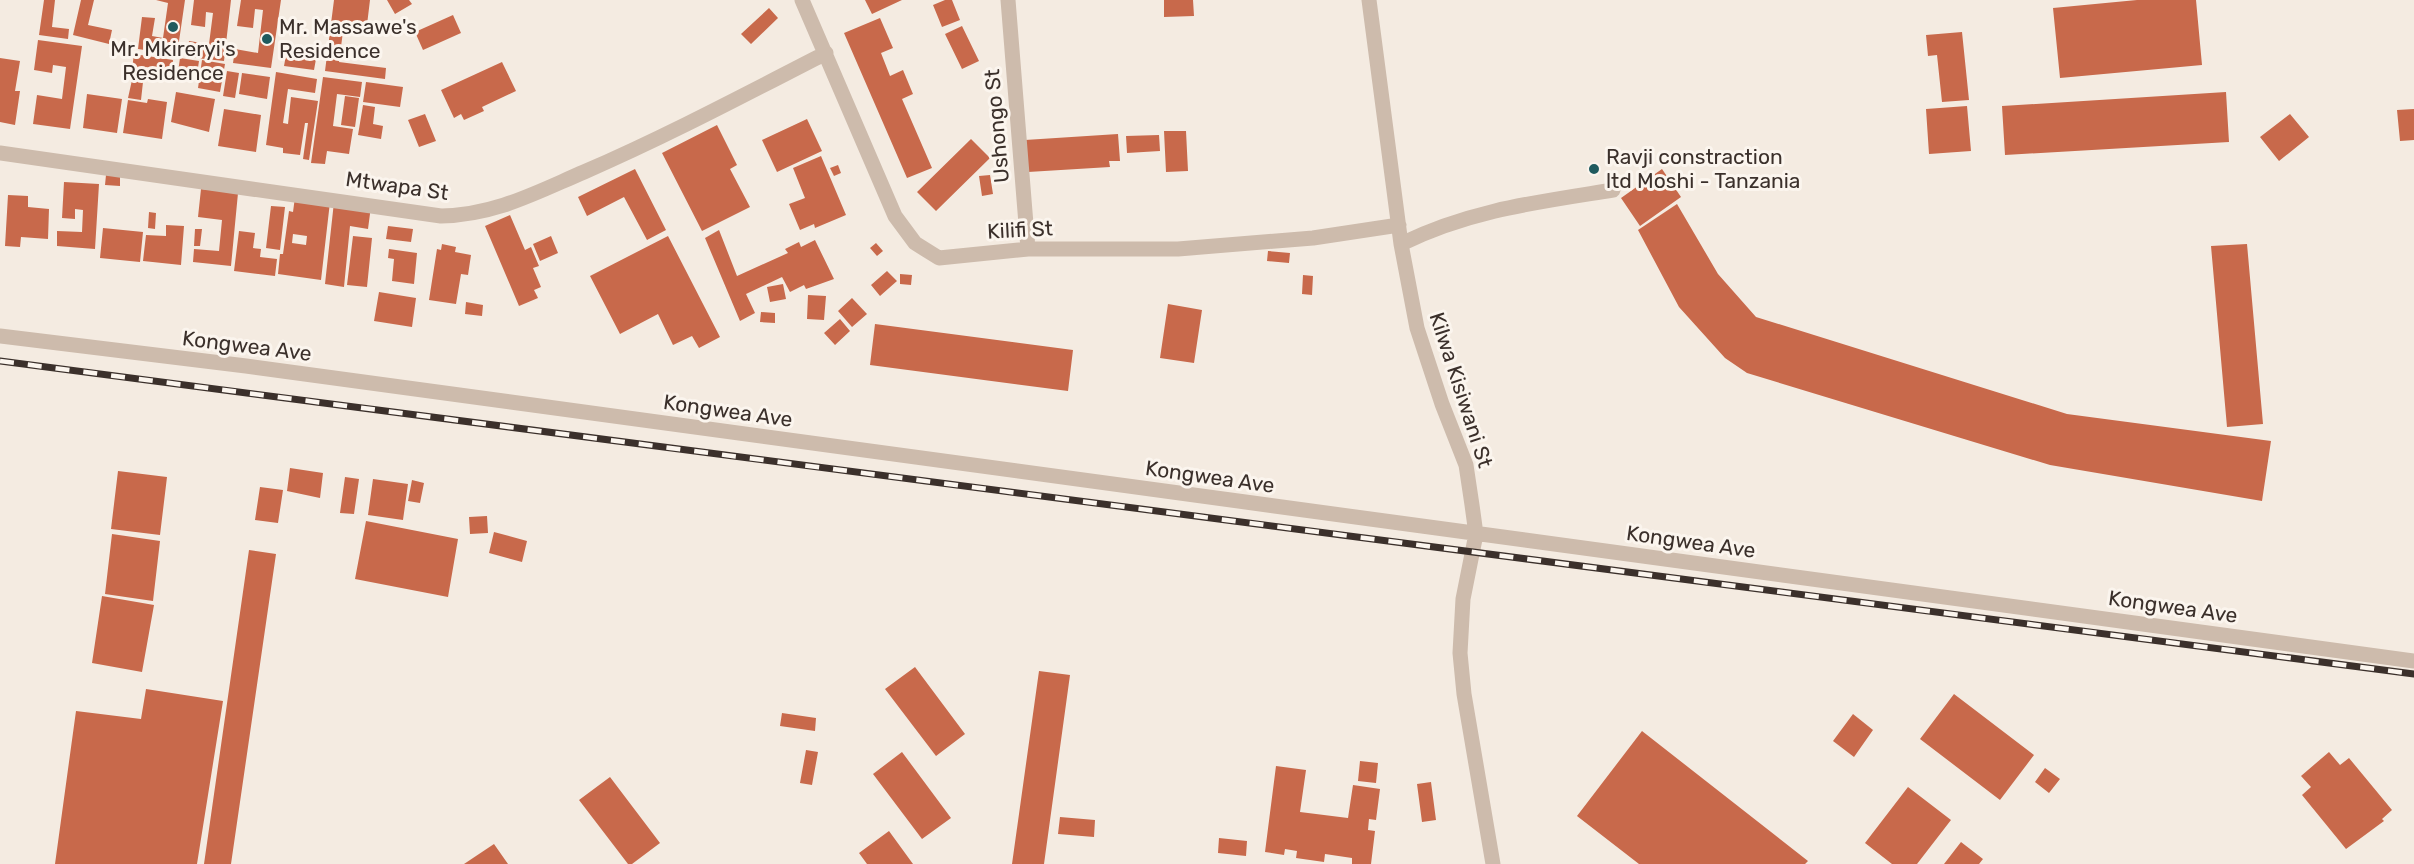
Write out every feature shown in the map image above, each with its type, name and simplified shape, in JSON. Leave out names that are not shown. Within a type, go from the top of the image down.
[{"type":"street","name":"Kilifi St","points":[[802,0],[895,216],[915,243],[939,258],[1028,249],[1178,249],[1313,238],[1399,225]]},
{"type":"street","name":"Ushongo St","points":[[1008,0],[1028,249]]},
{"type":"street","name":"Kilwa Kisiwani St","points":[[1369,0],[1401,244],[1417,328],[1442,404],[1466,465],[1476,534],[1463,599],[1460,653],[1492,864]]},
{"type":"street","name":"Mtwapa St","points":[[0,153],[441,216],[470,215],[498,209],[655,141],[826,53]]},
{"type":"street","points":[[1401,244],[1437,226],[1515,205],[1613,190]]},
{"type":"street","name":"Kongwea Ave","points":[[0,336],[246,366],[2414,661]]},
{"type":"building","points":[[44,0],[55,0],[52,27],[69,29],[68,39],[39,35]]},
{"type":"building","points":[[81,0],[94,0],[88,25],[112,30],[109,44],[73,35]]},
{"type":"building","name":"Mr. Mkireryi's Residence","points":[[156,0],[185,0],[177,55],[138,49],[142,17],[155,18],[152,36],[163,38],[168,3]]},
{"type":"building","points":[[194,0],[231,0],[224,61],[187,57],[189,41],[209,44],[213,13],[206,12],[205,27],[191,25]]},
{"type":"building","name":"Mr. Massawe's Residence","points":[[241,0],[281,0],[271,68],[233,63],[235,49],[258,53],[263,10],[255,9],[253,28],[237,26]]},
{"type":"building","points":[[334,0],[370,0],[366,33],[351,31],[352,25],[344,24],[339,62],[386,68],[385,79],[325,71]]},
{"type":"building","points":[[387,0],[409,0],[412,4],[395,14]]},
{"type":"building","points":[[865,0],[902,0],[872,14]]},
{"type":"building","points":[[952,0],[960,20],[942,27],[933,5]]},
{"type":"building","points":[[1164,0],[1193,0],[1194,16],[1164,17]]},
{"type":"building","points":[[2137,0],[2196,0],[2202,65],[2060,78],[2053,8]]},
{"type":"building","points":[[769,8],[778,18],[751,44],[741,34]]},
{"type":"building","points":[[453,15],[461,33],[423,50],[415,32]]},
{"type":"building","points":[[880,18],[893,48],[881,53],[890,76],[903,70],[913,94],[902,99],[932,168],[907,178],[844,33]]},
{"type":"building","points":[[962,26],[979,61],[962,69],[945,34]]},
{"type":"building","points":[[1962,32],[1969,100],[1942,102],[1937,55],[1928,56],[1926,35]]},
{"type":"building","points":[[38,40],[82,46],[70,129],[33,124],[37,95],[62,99],[66,67],[53,65],[52,73],[34,70]]},
{"type":"building","points":[[134,54],[173,60],[172,71],[146,67],[145,78],[131,76]]},
{"type":"building","points":[[286,55],[316,59],[314,70],[284,66]]},
{"type":"building","points":[[0,58],[20,61],[15,91],[20,91],[15,125],[0,122]]},
{"type":"building","points":[[180,58],[199,61],[197,74],[190,73],[189,81],[177,79]]},
{"type":"building","points":[[202,60],[225,64],[220,92],[198,88]]},
{"type":"building","points":[[502,62],[516,91],[482,107],[484,111],[464,120],[461,114],[454,118],[441,90]]},
{"type":"building","points":[[227,71],[239,73],[235,98],[223,96]]},
{"type":"building","points":[[276,72],[317,79],[315,93],[288,89],[283,123],[288,124],[291,97],[318,101],[309,160],[303,159],[308,123],[305,123],[300,155],[283,153],[283,148],[266,145]]},
{"type":"building","points":[[242,73],[270,77],[267,99],[239,94]]},
{"type":"building","points":[[323,77],[362,82],[360,97],[337,94],[333,126],[353,129],[349,154],[327,151],[325,164],[311,163]]},
{"type":"building","points":[[132,80],[143,82],[141,100],[128,98]]},
{"type":"building","points":[[366,82],[403,87],[400,107],[363,102]]},
{"type":"building","points":[[176,92],[215,99],[209,132],[171,122]]},
{"type":"building","points":[[2226,92],[2229,142],[2005,155],[2002,106]]},
{"type":"building","points":[[87,94],[122,99],[117,133],[83,128]]},
{"type":"building","points":[[345,96],[359,98],[355,127],[341,125]]},
{"type":"building","points":[[148,99],[167,102],[162,139],[123,133],[128,100],[147,103]]},
{"type":"building","points":[[363,105],[375,107],[373,124],[383,126],[381,139],[358,135]]},
{"type":"building","points":[[1967,106],[1971,151],[1929,154],[1926,109]]},
{"type":"building","points":[[224,109],[261,115],[256,152],[218,146]]},
{"type":"building","points":[[2414,109],[2414,140],[2400,141],[2397,110]]},
{"type":"building","points":[[425,114],[436,141],[419,147],[408,120]]},
{"type":"building","points":[[2290,114],[2309,137],[2279,161],[2260,137]]},
{"type":"building","points":[[807,119],[822,151],[777,172],[762,140]]},
{"type":"building","points":[[717,125],[737,165],[730,169],[750,207],[702,231],[662,153]]},
{"type":"building","points":[[1164,131],[1186,131],[1188,171],[1166,172]]},
{"type":"building","points":[[1118,134],[1120,161],[1109,161],[1110,167],[1028,172],[1025,140]]},
{"type":"building","points":[[1159,135],[1160,151],[1127,153],[1126,136]]},
{"type":"building","points":[[971,139],[990,158],[936,211],[917,192]]},
{"type":"building","points":[[821,156],[846,215],[815,228],[814,224],[800,230],[789,204],[805,198],[793,168]]},
{"type":"building","points":[[838,165],[841,173],[834,176],[830,168]]},
{"type":"building","points":[[635,169],[666,230],[647,240],[624,197],[587,216],[578,197]]},
{"type":"building","points":[[1662,169],[1681,197],[1640,226],[1621,198]]},
{"type":"building","points":[[106,175],[120,176],[120,186],[105,185]]},
{"type":"building","points":[[990,175],[993,194],[982,196],[979,176]]},
{"type":"building","points":[[64,182],[99,184],[95,249],[57,246],[57,231],[82,232],[83,210],[75,209],[75,219],[62,218]]},
{"type":"building","points":[[201,189],[238,193],[231,266],[193,262],[194,249],[219,251],[222,220],[198,217]]},
{"type":"building","points":[[8,195],[28,196],[28,207],[49,209],[48,239],[21,237],[20,247],[5,246]]},
{"type":"building","points":[[295,197],[330,202],[321,280],[278,274],[289,211],[293,212]],"holes":[[[293,234],[307,236],[306,245],[292,243]]]},
{"type":"building","points":[[334,202],[371,206],[368,229],[350,226],[344,287],[325,284]]},
{"type":"building","points":[[1677,204],[1718,274],[1756,317],[2067,414],[2271,441],[2262,501],[2050,465],[1747,373],[1725,358],[1679,307],[1638,230]]},
{"type":"building","points":[[271,206],[285,207],[280,250],[266,248]]},
{"type":"building","points":[[149,212],[156,213],[155,229],[148,228]]},
{"type":"building","points":[[510,215],[525,250],[531,247],[539,266],[533,268],[541,287],[534,290],[538,298],[519,306],[485,226]]},
{"type":"building","points":[[166,225],[184,226],[181,265],[143,261],[146,235],[166,236]]},
{"type":"building","points":[[388,226],[413,229],[411,242],[386,239]]},
{"type":"building","points":[[103,228],[143,232],[140,262],[100,258]]},
{"type":"building","points":[[195,229],[202,229],[200,246],[194,246]]},
{"type":"building","points":[[719,230],[737,276],[788,253],[785,249],[799,242],[801,247],[815,240],[834,279],[806,289],[804,285],[790,292],[782,277],[746,294],[755,313],[740,321],[705,238]]},
{"type":"building","points":[[239,231],[255,233],[253,248],[261,249],[260,257],[277,259],[275,276],[234,271]]},
{"type":"building","points":[[353,236],[372,238],[367,287],[347,285]]},
{"type":"building","points":[[551,236],[558,253],[540,261],[533,244]]},
{"type":"building","points":[[668,236],[720,337],[699,348],[692,336],[673,345],[658,314],[620,334],[590,276]]},
{"type":"building","points":[[876,243],[883,251],[877,256],[870,248]]},
{"type":"building","points":[[442,244],[456,247],[455,252],[471,255],[468,275],[461,274],[456,304],[429,300],[437,249],[441,250]]},
{"type":"building","points":[[2247,244],[2263,424],[2227,427],[2211,246]]},
{"type":"building","points":[[389,249],[417,253],[414,284],[392,281],[394,259],[388,258]]},
{"type":"building","points":[[1268,251],[1290,253],[1289,263],[1267,261]]},
{"type":"building","points":[[887,271],[897,281],[880,296],[871,285]]},
{"type":"building","points":[[900,274],[912,275],[911,285],[900,284]]},
{"type":"building","points":[[1303,275],[1313,276],[1312,295],[1302,294]]},
{"type":"building","points":[[783,284],[786,299],[770,302],[767,287]]},
{"type":"building","points":[[379,292],[416,298],[412,327],[374,321]]},
{"type":"building","points":[[808,295],[826,296],[824,320],[807,319]]},
{"type":"building","points":[[852,298],[867,314],[852,327],[838,311]]},
{"type":"building","points":[[466,302],[483,305],[482,316],[465,314]]},
{"type":"building","points":[[1168,304],[1202,310],[1194,363],[1160,358]]},
{"type":"building","points":[[761,312],[775,313],[775,323],[760,322]]},
{"type":"building","points":[[840,319],[850,331],[835,345],[824,333]]},
{"type":"building","points":[[875,324],[1073,350],[1068,391],[870,365]]},
{"type":"building","points":[[290,468],[323,473],[320,498],[287,491]]},
{"type":"building","points":[[118,471],[167,477],[160,535],[111,529]]},
{"type":"building","points":[[345,477],[359,479],[354,514],[340,513]]},
{"type":"building","points":[[373,479],[408,484],[403,520],[368,515]]},
{"type":"building","points":[[412,480],[424,483],[420,503],[408,501]]},
{"type":"building","points":[[260,487],[283,490],[278,523],[255,520]]},
{"type":"building","points":[[487,516],[488,533],[470,534],[469,517]]},
{"type":"building","points":[[366,521],[458,539],[448,597],[355,579]]},
{"type":"building","points":[[494,532],[527,541],[522,562],[489,553]]},
{"type":"building","points":[[112,534],[160,541],[153,601],[105,594]]},
{"type":"building","points":[[249,550],[276,554],[231,864],[204,864]]},
{"type":"building","points":[[102,596],[154,605],[142,672],[92,663]]},
{"type":"building","points":[[915,667],[965,734],[936,756],[885,689]]},
{"type":"building","points":[[1039,671],[1070,675],[1044,864],[1012,864]]},
{"type":"building","points":[[146,689],[223,701],[197,864],[55,864],[76,711],[141,719]]},
{"type":"building","points":[[1954,694],[2034,755],[2000,800],[1920,739]]},
{"type":"building","points":[[782,713],[816,718],[815,731],[780,726]]},
{"type":"building","points":[[1853,714],[1873,730],[1854,757],[1833,741]]},
{"type":"building","points":[[1642,731],[1808,861],[1805,864],[1639,864],[1577,816]]},
{"type":"building","points":[[806,750],[818,752],[812,785],[800,783]]},
{"type":"building","points":[[902,752],[951,818],[922,839],[873,774]]},
{"type":"building","points":[[2329,752],[2340,765],[2349,758],[2392,810],[2382,819],[2384,821],[2346,849],[2302,795],[2311,787],[2301,776]]},
{"type":"building","points":[[1360,761],[1378,763],[1376,783],[1358,781]]},
{"type":"building","points":[[1276,766],[1306,770],[1300,812],[1348,818],[1353,785],[1380,789],[1376,820],[1369,819],[1368,830],[1375,831],[1371,864],[1352,864],[1352,858],[1325,854],[1324,862],[1296,858],[1297,851],[1285,849],[1284,855],[1265,852]]},
{"type":"building","points":[[2045,768],[2060,779],[2049,793],[2035,782]]},
{"type":"building","points":[[610,777],[660,843],[632,864],[628,864],[579,800]]},
{"type":"building","points":[[1431,782],[1436,820],[1422,822],[1417,784]]},
{"type":"building","points":[[1908,787],[1951,820],[1917,864],[1892,864],[1865,843]]},
{"type":"building","points":[[1060,817],[1095,820],[1094,837],[1058,834]]},
{"type":"building","points":[[889,831],[913,864],[867,864],[859,853]]},
{"type":"building","points":[[1219,838],[1247,841],[1246,856],[1218,853]]},
{"type":"building","points":[[1961,842],[1983,859],[1979,864],[1944,864]]},
{"type":"building","points":[[494,844],[508,864],[464,864]]},
{"type":"railway","points":[[0,361],[2414,674]]},
{"type":"place","name":"Mr. Mkireryi's Residence","points":[[173,27]]},
{"type":"place","name":"Mr. Massawe's Residence","points":[[267,39]]},
{"type":"place","name":"Ravji constraction ltd Moshi - Tanzania","points":[[1594,169]]}]
